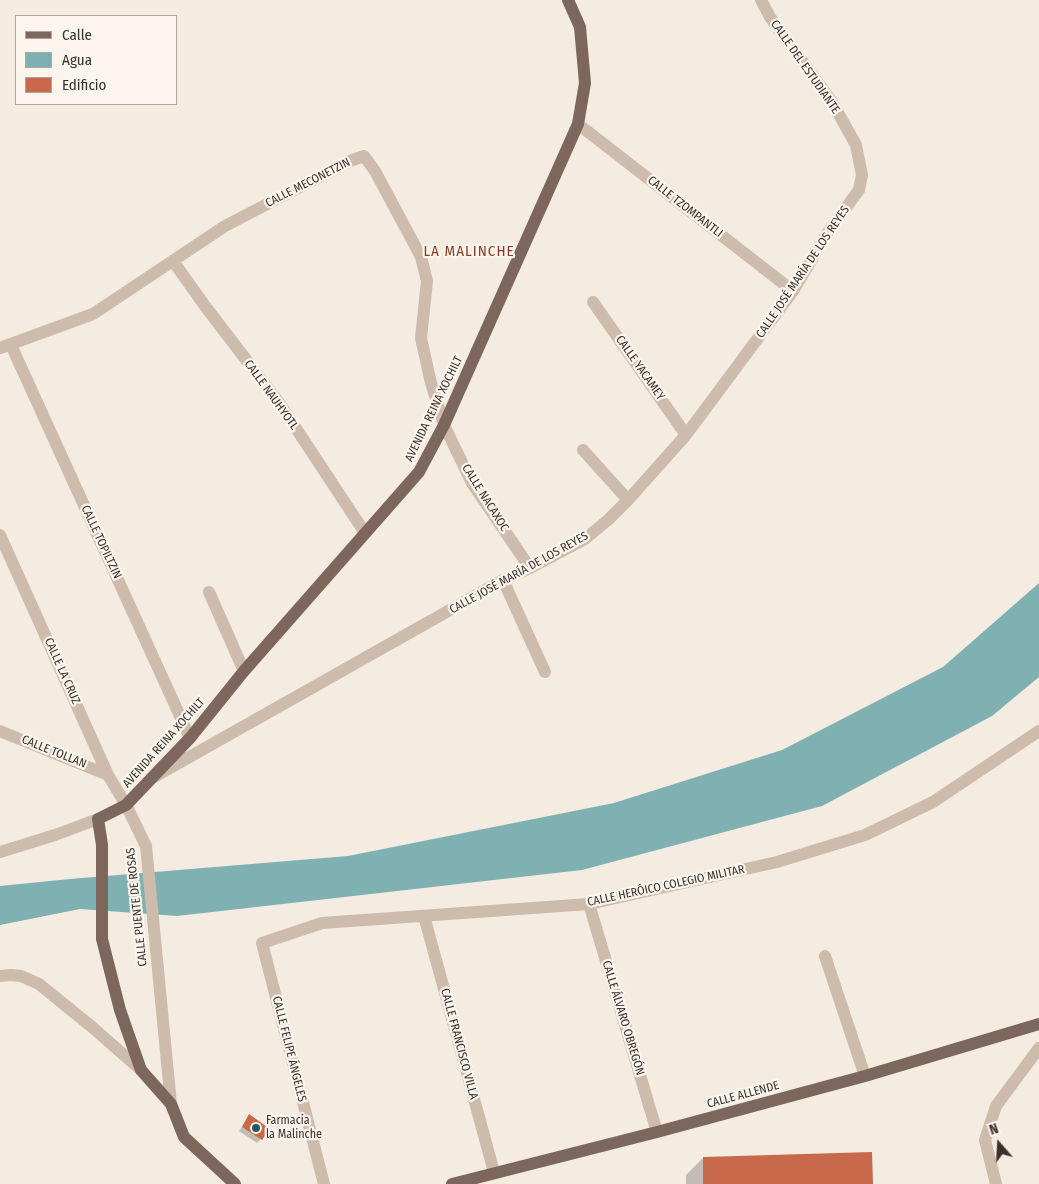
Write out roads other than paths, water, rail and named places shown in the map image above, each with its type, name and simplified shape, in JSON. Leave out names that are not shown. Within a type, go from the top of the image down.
[{"type":"main road","name":"AVENIDA REINA XOCHILT","points":[[126,805],[190,738],[244,671],[419,472],[444,425],[578,124],[585,83],[580,27],[568,0]]},
{"type":"main road","points":[[98,819],[126,805]]},
{"type":"main road","name":"CALLE PUENTE DE ROSAS","points":[[98,819],[102,845],[102,940],[120,1010],[141,1070],[171,1104],[184,1137],[235,1184]]},
{"type":"main road","name":"CALLE ALLENDE","points":[[452,1184],[657,1132],[865,1076],[1039,1024]]},
{"type":"street","name":"CALLE DEL ESTUDIANTE","points":[[760,0],[770,17],[832,102],[856,145],[862,174],[858,190]]},
{"type":"street","name":"CALLE TZOMPANTLI","points":[[578,124],[792,291]]},
{"type":"street","name":"CALLE MECONETZIN","points":[[6,347],[93,314],[225,226],[350,161],[364,156],[375,170],[420,256],[427,281],[421,338],[431,383],[444,425]]},
{"type":"street","name":"CALLE JOSÉ MARÍA DE LOS REYES","points":[[146,782],[503,580],[585,539],[628,500],[686,435],[792,291],[828,232],[858,190]]},
{"type":"street","name":"CALLE NAUHYOTL","points":[[173,261],[280,404],[365,533]]},
{"type":"street","name":"CALLE YACAMEY","points":[[593,302],[686,435]]},
{"type":"street","name":"CALLE TOPILTZIN","points":[[6,347],[190,738]]},
{"type":"street","name":"CALLE NACAXOC","points":[[444,425],[472,483],[530,568]]},
{"type":"street","points":[[583,450],[628,500]]},
{"type":"street","name":"CALLE LA CRUZ","points":[[0,535],[108,775],[126,805]]},
{"type":"street","points":[[503,580],[545,672]]},
{"type":"street","points":[[209,592],[244,671]]},
{"type":"street","name":"CALLE TOLLAN","points":[[0,731],[108,775]]},
{"type":"street","name":"CALLE HERÓICO COLEGIO MILITAR","points":[[262,943],[322,923],[589,904],[777,862],[865,835],[933,802],[1039,731]]},
{"type":"street","name":"CALLE PUENTE DE ROSAS","points":[[126,805],[146,846],[171,1104]]},
{"type":"street","points":[[0,852],[98,819]]},
{"type":"street","name":"CALLE ÁLVARO OBREGÓN","points":[[589,904],[657,1132]]},
{"type":"street","name":"CALLE FRANCISCO VILLA","points":[[424,916],[494,1172]]},
{"type":"street","name":"CALLE FELIPE ÁNGELES","points":[[262,943],[324,1184]]},
{"type":"street","points":[[825,956],[865,1076]]},
{"type":"street","points":[[0,976],[21,976],[39,984],[141,1070]]},
{"type":"street","points":[[996,1184],[985,1140],[996,1106],[1039,1048]]},
{"type":"water","points":[[1039,583],[1039,677],[992,716],[822,806],[582,870],[177,916],[80,909],[0,925],[0,886],[348,856],[614,803],[782,750],[943,667]]},
{"type":"place","name":"Farmacia la Malinche","points":[[256,1128]]},
{"type":"district","name":"LA MALINCHE","points":[[469,252]]}]
